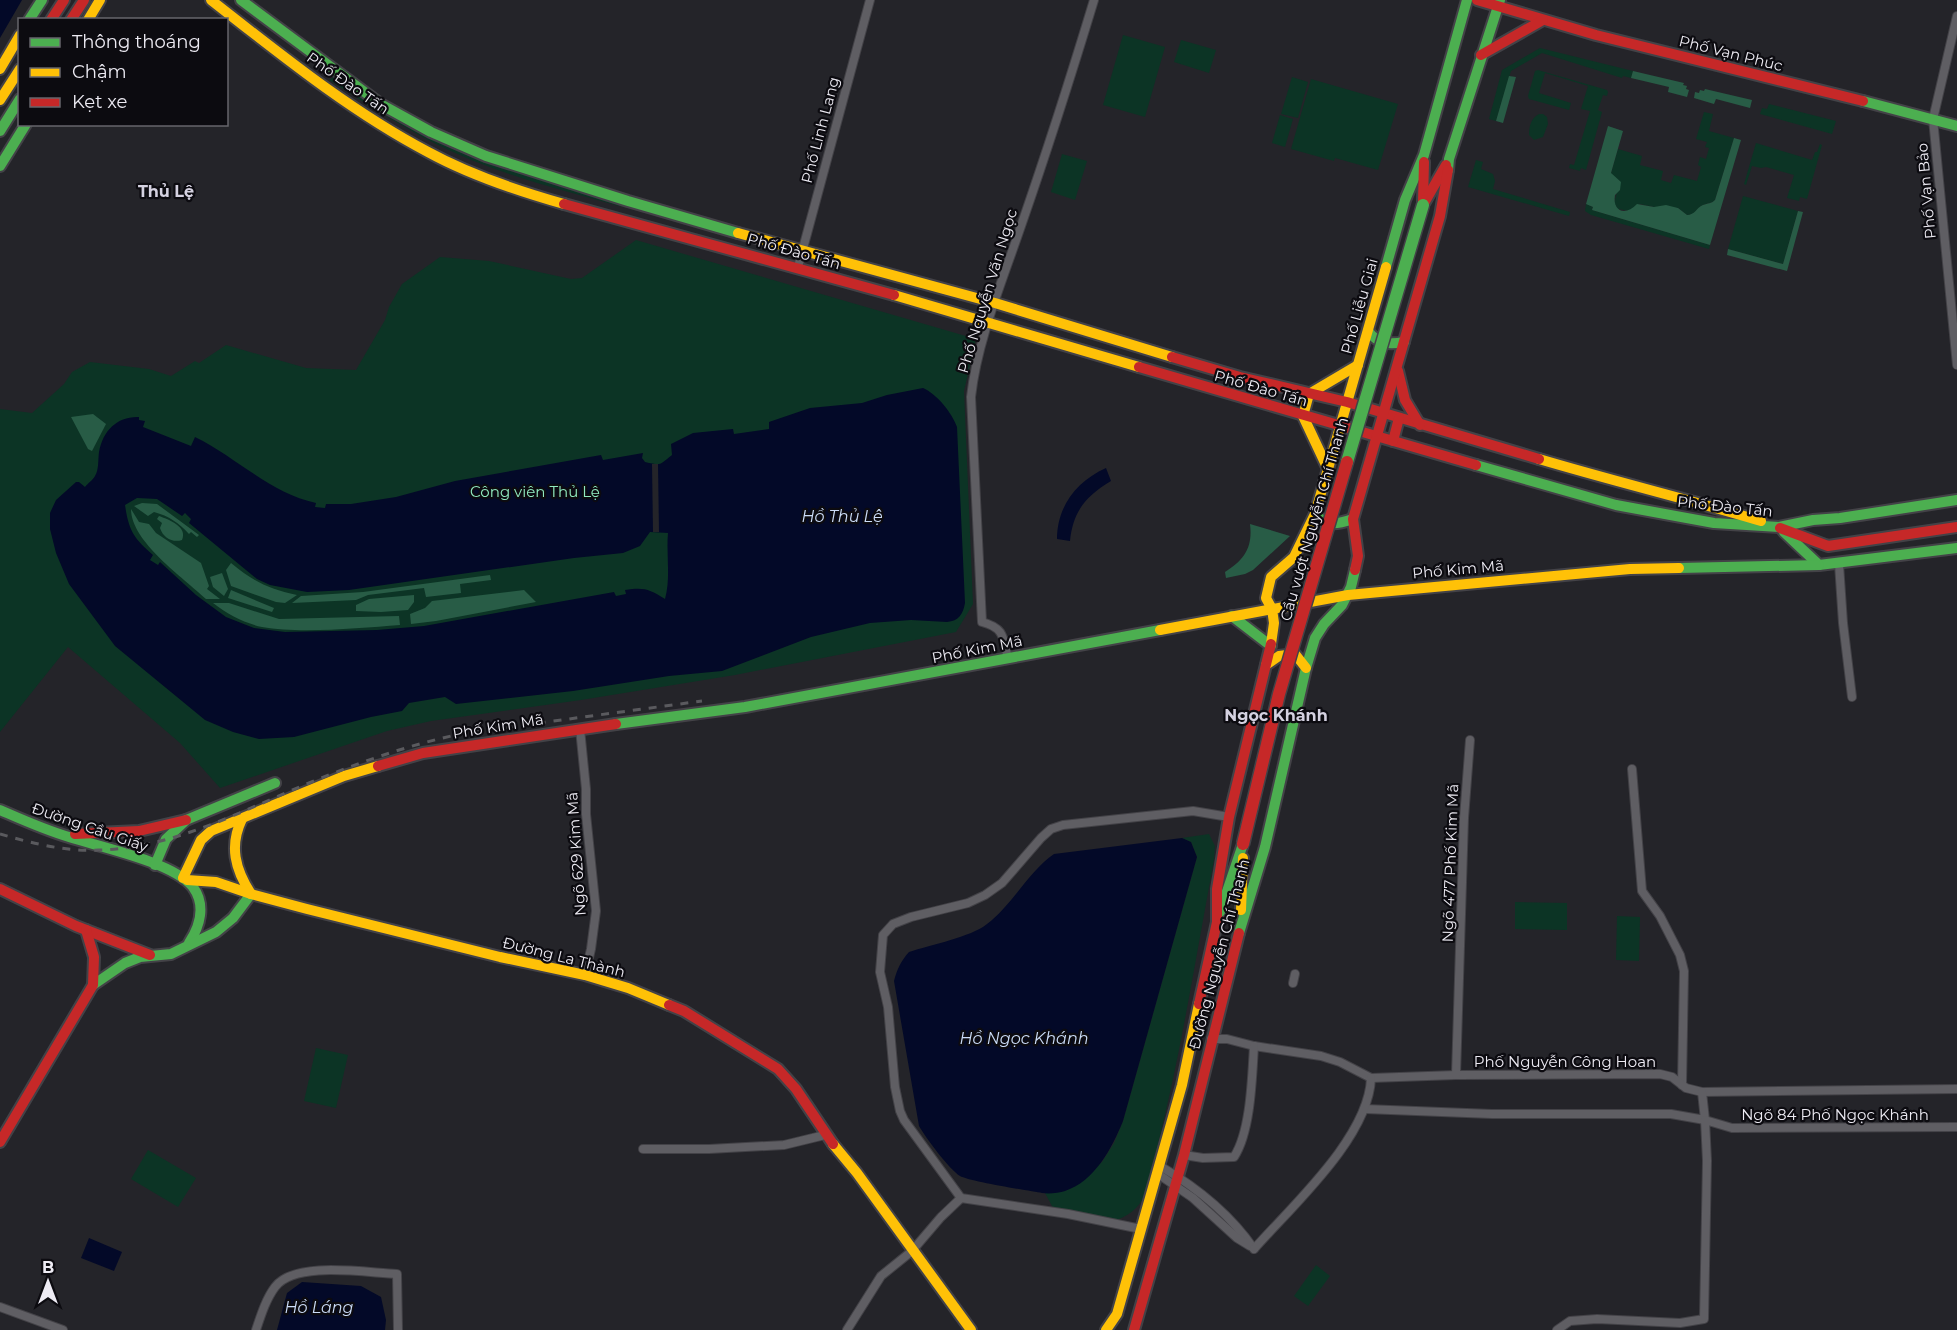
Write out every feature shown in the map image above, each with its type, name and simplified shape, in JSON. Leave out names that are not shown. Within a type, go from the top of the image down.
[{"type":"main road","points":[[30,18],[42,0]]},
{"type":"main road","points":[[52,18],[64,0]]},
{"type":"main road","points":[[72,18],[84,0]]},
{"type":"main road","points":[[89,18],[100,0]]},
{"type":"main road","name":"Phố Đào Tấn","points":[[211,0],[382,126],[429,153],[474,173],[537,196],[798,267],[1616,506],[1714,523],[1779,527]]},
{"type":"main road","name":"Phố Đào Tấn","points":[[241,0],[382,105],[408,120],[486,156],[538,174],[802,251],[995,303],[1240,377],[1347,402],[1616,482],[1723,508],[1779,527]]},
{"type":"main road","name":"Phố Liễu Giai","points":[[1272,609],[1266,598],[1270,577],[1294,556],[1315,514],[1405,200],[1424,155],[1467,0]]},
{"type":"main road","name":"Phố Vạn Phúc","points":[[1477,0],[1499,4],[1543,20],[1957,126]]},
{"type":"main road","points":[[1348,595],[1358,556],[1353,519],[1445,194],[1449,159],[1499,4]]},
{"type":"main road","points":[[1482,55],[1543,20]]},
{"type":"main road","points":[[0,69],[18,38]]},
{"type":"main road","points":[[322,84],[334,71]]},
{"type":"main road","points":[[0,100],[18,72]]},
{"type":"main road","points":[[0,131],[18,102]]},
{"type":"main road","points":[[0,166],[25,126]]},
{"type":"main road","name":"Cầu vượt Nguyễn Chí Thanh","points":[[1423,205],[1424,155]]},
{"type":"main road","name":"Cầu vượt Nguyễn Chí Thanh","points":[[1217,922],[1243,844],[1279,694],[1423,205],[1449,159]]},
{"type":"main road","points":[[1072,348],[1078,328]]},
{"type":"main road","points":[[1368,331],[1373,339],[1383,345],[1404,342]]},
{"type":"main road","points":[[1327,467],[1303,416],[1310,394],[1358,365]]},
{"type":"main road","points":[[1398,366],[1405,400],[1420,425]]},
{"type":"main road","points":[[1393,441],[1399,418]]},
{"type":"main road","points":[[1779,527],[1813,520],[1957,500]]},
{"type":"main road","points":[[1315,514],[1324,524],[1334,525],[1353,519]]},
{"type":"main road","points":[[1779,527],[1828,546],[1957,527]]},
{"type":"main road","points":[[1779,527],[1819,565]]},
{"type":"main road","name":"Phố Kim Mã","points":[[185,880],[201,840],[223,825],[344,776],[384,763],[435,751],[745,707],[1348,595],[1630,569],[1839,564],[1957,548]]},
{"type":"main road","name":"Đường Nguyễn Chí Thanh","points":[[1136,1326],[1184,1155],[1211,1039],[1264,847],[1306,668],[1315,638],[1348,595]]},
{"type":"main road","name":"Đường Nguyễn Chí Thanh","points":[[1106,1330],[1117,1314],[1182,1085],[1217,922],[1217,889],[1229,817],[1270,646],[1274,622],[1272,609]]},
{"type":"main road","points":[[1232,616],[1270,646]]},
{"type":"main road","points":[[1266,665],[1276,656],[1285,653],[1295,654],[1306,668]]},
{"type":"main road","points":[[57,833],[139,831],[186,820],[275,783]]},
{"type":"main road","points":[[189,943],[221,929],[244,906],[251,894],[240,877],[234,860],[235,834],[246,817],[243,796]]},
{"type":"main road","name":"Đường Cầu Giấy","points":[[0,810],[57,833],[116,850],[169,871],[185,880]]},
{"type":"main road","points":[[154,865],[166,839],[186,820]]},
{"type":"main road","name":"Cầu vượt Nguyễn Chí Thanh","points":[[1241,926],[1243,844]]},
{"type":"main road","points":[[93,985],[120,964],[131,959],[165,956],[189,943],[198,932],[201,904],[196,891],[185,880]]},
{"type":"main road","name":"Đường La Thành","points":[[185,880],[216,882],[251,894],[500,957],[585,975],[628,988],[684,1011],[757,1054],[778,1069],[796,1089],[825,1135],[857,1173],[971,1330]]},
{"type":"main road","points":[[0,889],[86,930],[151,956]]},
{"type":"main road","points":[[0,1142],[93,985],[96,969],[86,930]]},
{"type":"main road","points":[[1117,1314],[1136,1326]]},
{"type":"street","name":"Phố Linh Lang","points":[[798,267],[870,0]]},
{"type":"street","name":"Phố Nguyễn Văn Ngọc","points":[[1008,659],[1002,633],[994,625],[982,622],[971,397],[973,376],[995,303],[1062,109],[1094,0]]},
{"type":"street","name":"Phố Vạn Bảo","points":[[1957,16],[1933,119],[1957,365]]},
{"type":"street","points":[[1839,564],[1852,697]]},
{"type":"street","name":"Ngõ 629 Kim Mã","points":[[580,729],[596,912],[585,975]]},
{"type":"street","name":"Ngõ 477 Phố Kim Mã","points":[[1456,1075],[1459,1048],[1464,819],[1470,740]]},
{"type":"street","points":[[1632,769],[1642,891],[1660,916],[1680,955],[1684,971],[1682,1085]]},
{"type":"street","points":[[1141,1229],[1068,1214],[961,1197],[904,1120],[900,1111],[895,1087],[888,1007],[880,972],[883,935],[893,924],[911,917],[968,903],[985,895],[1002,883],[1051,829],[1172,812],[1193,811],[1229,817]]},
{"type":"street","points":[[1293,983],[1295,974]]},
{"type":"street","name":"Phố Nguyễn Công Hoan","points":[[1211,1039],[1227,1039],[1254,1046],[1321,1056],[1340,1062],[1371,1078],[1456,1075],[1660,1074],[1672,1077],[1691,1090],[1702,1092],[1957,1089]]},
{"type":"street","points":[[1184,1155],[1203,1158],[1234,1157],[1241,1146],[1251,1089],[1254,1046]]},
{"type":"street","points":[[1159,1170],[1176,1181],[1237,1239],[1254,1249],[1340,1153],[1365,1109],[1370,1093],[1371,1078]]},
{"type":"street","points":[[1557,1330],[1570,1321],[1597,1319],[1680,1323],[1704,1319],[1707,1161],[1706,1120],[1702,1092]]},
{"type":"street","points":[[1365,1109],[1527,1114],[1671,1114],[1706,1120]]},
{"type":"street","name":"Ngõ 84 Phố Ngọc Khánh","points":[[1706,1120],[1732,1128],[1957,1127]]},
{"type":"street","points":[[643,1149],[709,1149],[784,1145],[825,1135]]},
{"type":"street","points":[[847,1330],[881,1276],[912,1251],[961,1197]]},
{"type":"street","points":[[256,1330],[263,1310],[276,1286],[291,1274],[326,1270],[397,1274],[398,1330]]},
{"type":"street","points":[[0,1307],[63,1330]]},
{"type":"green space","points":[[1123,35],[1165,47],[1145,117],[1103,105]]},
{"type":"green space","points":[[1181,40],[1216,50],[1209,73],[1174,62]]},
{"type":"green space","points":[[1540,48],[1633,71],[1631,78],[1623,76],[1622,78],[1542,53],[1511,71],[1496,121],[1489,119],[1502,70]]},
{"type":"green space","points":[[1538,70],[1608,92],[1607,96],[1603,95],[1598,110],[1602,112],[1586,170],[1569,168],[1570,164],[1574,165],[1590,111],[1581,109],[1588,86],[1545,73],[1539,93],[1571,103],[1569,110],[1529,99],[1535,71]]},
{"type":"green space","points":[[1633,71],[1684,83],[1683,85],[1689,90],[1687,97],[1668,92],[1669,87],[1631,78]]},
{"type":"green space","points":[[335,76],[502,167],[620,205],[526,180],[480,164],[436,144],[382,113],[329,80]]},
{"type":"green space","points":[[1509,76],[1516,77],[1503,123],[1496,121]]},
{"type":"green space","points":[[1292,77],[1308,82],[1298,118],[1281,114]]},
{"type":"green space","points":[[1311,79],[1398,104],[1378,170],[1291,149]]},
{"type":"green space","points":[[1705,89],[1752,100],[1750,108],[1716,99],[1714,104],[1694,98],[1695,92],[1699,93],[1700,90]]},
{"type":"green space","points":[[1769,104],[1836,121],[1832,134],[1760,114],[1762,108],[1767,109]]},
{"type":"green space","points":[[1704,112],[1713,114],[1709,131],[1734,138],[1715,200],[1687,215],[1678,208],[1640,204],[1630,211],[1618,209],[1614,203],[1617,192],[1611,173],[1618,149],[1642,156],[1640,165],[1663,171],[1661,180],[1671,183],[1674,175],[1697,181],[1701,167],[1698,165],[1700,157],[1706,159],[1709,148],[1705,147],[1707,142],[1696,139]]},
{"type":"green space","points":[[1539,114],[1547,117],[1548,124],[1543,137],[1534,140],[1529,135],[1529,128],[1532,120]]},
{"type":"green space","points":[[1280,115],[1293,119],[1285,147],[1272,143]]},
{"type":"green space","points":[[1608,126],[1623,131],[1611,173],[1621,182],[1620,190],[1615,195],[1615,201],[1618,208],[1624,211],[1637,204],[1654,207],[1666,205],[1678,208],[1687,215],[1712,202],[1715,200],[1734,138],[1741,140],[1710,245],[1592,210],[1593,207],[1586,204]]},
{"type":"green space","points":[[1756,143],[1812,160],[1820,144],[1822,145],[1807,199],[1800,197],[1799,201],[1787,198],[1794,175],[1766,167],[1752,166],[1746,185],[1744,184]]},
{"type":"green space","points":[[1062,154],[1087,161],[1075,200],[1051,192]]},
{"type":"green space","points":[[1476,160],[1483,162],[1481,169],[1493,174],[1495,181],[1493,189],[1570,212],[1569,216],[1468,187]]},
{"type":"green space","points":[[1743,196],[1798,211],[1783,264],[1728,249]]},
{"type":"green space","points":[[1586,204],[1593,207],[1592,210],[1710,245],[1709,249],[1591,215],[1585,211]]},
{"type":"green space","points":[[1798,211],[1803,212],[1787,271],[1727,255],[1728,249],[1783,264]]},
{"type":"green space","name":"Công viên Thủ Lệ","points":[[636,240],[976,339],[964,391],[973,604],[956,632],[735,675],[431,721],[387,731],[220,788],[180,743],[68,647],[0,732],[0,409],[32,413],[64,384],[72,372],[90,362],[149,369],[171,376],[195,361],[199,363],[226,345],[306,368],[356,370],[385,320],[389,307],[402,284],[440,257],[489,261],[571,279],[582,278]]},
{"type":"green space","points":[[93,414],[106,424],[92,451],[88,449],[71,417]]},
{"type":"green space","points":[[142,503],[157,504],[199,535],[197,537],[191,532],[189,534],[177,523],[154,512],[148,516],[134,506]]},
{"type":"green space","points":[[131,509],[139,522],[149,524],[156,533],[201,563],[209,586],[207,589],[220,599],[206,599],[160,558],[140,534],[133,521]]},
{"type":"green space","points":[[159,516],[180,528],[183,535],[182,540],[172,540],[163,535],[160,528],[162,523],[157,519]]},
{"type":"green space","points":[[1250,524],[1290,536],[1253,570],[1226,578],[1225,572],[1246,552],[1250,540]]},
{"type":"green space","points":[[231,563],[261,583],[297,595],[285,603],[276,602],[231,586],[226,570]]},
{"type":"green space","points":[[222,573],[228,589],[224,596],[213,587],[210,577]]},
{"type":"green space","points":[[490,575],[491,580],[460,584],[461,593],[426,597],[424,588],[368,595],[356,600],[292,603],[301,596],[363,592]]},
{"type":"green space","points":[[231,590],[274,608],[272,612],[228,598]]},
{"type":"green space","points":[[524,590],[536,602],[411,624],[410,614],[425,608],[432,601]]},
{"type":"green space","points":[[414,595],[414,602],[408,610],[356,611],[356,605],[369,599]]},
{"type":"green space","points":[[213,603],[229,603],[279,619],[399,616],[400,625],[330,630],[277,629],[242,621]]},
{"type":"green space","points":[[1209,834],[1215,846],[1214,860],[1174,1076],[1150,1180],[1141,1202],[1127,1215],[1118,1219],[1109,1222],[1089,1222],[1058,1217],[1045,1193],[1065,1191],[1102,1162],[1114,1143],[1123,1121],[1197,857],[1191,842],[1182,838]]},
{"type":"green space","points":[[1515,902],[1567,903],[1567,930],[1515,929]]},
{"type":"green space","points":[[1617,916],[1640,917],[1639,961],[1616,960]]},
{"type":"green space","points":[[316,1048],[348,1055],[336,1108],[304,1101]]},
{"type":"green space","points":[[148,1150],[196,1178],[178,1207],[131,1179]]},
{"type":"green space","points":[[1316,1265],[1330,1276],[1308,1306],[1294,1296]]},
{"type":"water","points":[[0,0],[22,0],[0,38]]},
{"type":"water","name":"Hồ Thủ Lệ","points":[[923,388],[943,404],[957,427],[965,603],[962,614],[955,620],[947,622],[911,620],[870,623],[811,637],[722,671],[456,704],[445,697],[409,703],[402,711],[294,737],[259,739],[233,732],[205,720],[115,646],[69,584],[56,553],[50,529],[50,513],[56,500],[76,482],[85,487],[93,479],[97,471],[99,452],[104,437],[118,422],[131,417],[139,417],[139,420],[145,421],[143,427],[191,446],[195,437],[268,483],[299,498],[316,503],[315,507],[325,508],[326,504],[351,504],[396,497],[455,481],[601,455],[603,460],[643,453],[642,458],[645,462],[660,464],[672,455],[671,444],[693,433],[733,429],[734,434],[769,429],[769,422],[810,408],[862,403]],"holes":[[[137,498],[157,499],[182,516],[185,513],[191,519],[189,523],[257,579],[270,585],[307,592],[349,590],[623,553],[640,546],[650,532],[668,533],[667,591],[665,599],[646,590],[632,589],[625,590],[626,594],[616,596],[614,592],[424,626],[377,630],[285,632],[254,628],[226,617],[196,595],[160,562],[158,565],[150,560],[153,555],[133,534],[125,505]]]},
{"type":"water","points":[[1106,468],[1111,481],[1094,492],[1082,505],[1074,521],[1070,541],[1057,539],[1061,516],[1071,496],[1086,480]]},
{"type":"water","name":"Hồ Ngọc Khánh","points":[[1182,838],[1191,842],[1197,857],[1123,1121],[1108,1152],[1094,1172],[1085,1180],[1057,1193],[1025,1190],[960,1176],[944,1160],[919,1126],[894,981],[904,959],[909,952],[980,929],[1005,907],[1037,869],[1054,854]]},
{"type":"water","points":[[89,1238],[122,1252],[114,1271],[81,1258]]},
{"type":"water","name":"Hồ Láng","points":[[302,1282],[361,1286],[381,1297],[386,1320],[385,1330],[277,1330],[287,1293]]},
{"type":"pier","points":[[652,464],[658,464],[659,532],[653,532]]},
{"type":"railway","points":[[0,834],[36,844],[74,850],[127,848],[154,843],[207,826],[347,768],[425,742],[465,733],[702,701]]},
{"type":"traffic: fast","points":[[30,18],[42,0]]},
{"type":"traffic: fast","points":[[241,0],[382,105],[431,132],[486,156],[738,233]]},
{"type":"traffic: fast","points":[[1386,267],[1405,200],[1424,155],[1467,0]]},
{"type":"traffic: fast","points":[[1448,170],[1449,159],[1500,0]]},
{"type":"traffic: fast","points":[[1863,101],[1957,126]]},
{"type":"traffic: fast","points":[[0,131],[18,102]]},
{"type":"traffic: fast","points":[[0,166],[25,126]]},
{"type":"traffic: fast","points":[[1347,462],[1423,205]]},
{"type":"traffic: fast","points":[[1368,331],[1376,339],[1384,342],[1404,342]]},
{"type":"traffic: fast","points":[[1476,465],[1616,505],[1714,523],[1779,527],[1813,520],[1957,500]]},
{"type":"traffic: fast","points":[[1315,514],[1328,523],[1353,519]]},
{"type":"traffic: fast","points":[[1784,532],[1819,565],[1957,548]]},
{"type":"traffic: fast","points":[[1679,568],[1819,565]]},
{"type":"traffic: fast","points":[[1239,933],[1265,847],[1315,638],[1324,624],[1342,605],[1351,587],[1355,570]]},
{"type":"traffic: fast","points":[[1232,616],[1271,646]]},
{"type":"traffic: fast","points":[[616,724],[745,707],[1160,630]]},
{"type":"traffic: fast","points":[[155,865],[166,839],[186,820],[275,783]]},
{"type":"traffic: fast","points":[[0,810],[51,831],[135,856],[170,870],[183,878],[197,894],[200,908],[199,923],[189,943]]},
{"type":"traffic: fast","points":[[1220,912],[1243,844]]},
{"type":"traffic: fast","points":[[93,985],[125,963],[140,957],[171,954],[216,932],[233,918],[251,894]]},
{"type":"traffic: slow","points":[[89,18],[100,0]]},
{"type":"traffic: slow","points":[[211,0],[316,81],[399,136],[477,175],[564,204]]},
{"type":"traffic: slow","points":[[0,69],[18,38]]},
{"type":"traffic: slow","points":[[0,100],[18,72]]},
{"type":"traffic: slow","points":[[738,233],[995,303],[1172,357]]},
{"type":"traffic: slow","points":[[1271,644],[1274,623],[1272,609],[1266,598],[1271,577],[1294,557],[1315,514],[1386,267]]},
{"type":"traffic: slow","points":[[894,295],[1139,367]]},
{"type":"traffic: slow","points":[[1327,467],[1303,416],[1309,394],[1358,365]]},
{"type":"traffic: slow","points":[[1539,459],[1761,521]]},
{"type":"traffic: slow","points":[[1160,630],[1348,595],[1630,569],[1679,568]]},
{"type":"traffic: slow","points":[[1266,665],[1279,656],[1295,654],[1306,668]]},
{"type":"traffic: slow","points":[[183,878],[201,840],[211,831],[344,776],[378,766]]},
{"type":"traffic: slow","points":[[242,819],[236,839],[236,857],[241,876],[251,894]]},
{"type":"traffic: slow","points":[[1241,910],[1243,858]]},
{"type":"traffic: slow","points":[[187,880],[216,882],[307,909],[500,957],[585,975],[628,988],[669,1005]]},
{"type":"traffic: slow","points":[[1106,1330],[1117,1314],[1182,1085],[1199,1004]]},
{"type":"traffic: slow","points":[[833,1144],[857,1173],[971,1330]]},
{"type":"traffic: jam","points":[[52,18],[64,0]]},
{"type":"traffic: jam","points":[[72,18],[84,0]]},
{"type":"traffic: jam","points":[[1477,0],[1596,35],[1863,101]]},
{"type":"traffic: jam","points":[[1481,55],[1543,20]]},
{"type":"traffic: jam","points":[[1423,202],[1424,162]]},
{"type":"traffic: jam","points":[[1423,205],[1446,165]]},
{"type":"traffic: jam","points":[[1355,570],[1358,556],[1353,519],[1440,216],[1448,170]]},
{"type":"traffic: jam","points":[[564,204],[894,295]]},
{"type":"traffic: jam","points":[[1172,357],[1240,377],[1347,402],[1539,459]]},
{"type":"traffic: jam","points":[[1139,367],[1476,465]]},
{"type":"traffic: jam","points":[[1398,371],[1405,400],[1420,425]]},
{"type":"traffic: jam","points":[[1393,441],[1399,418]]},
{"type":"traffic: jam","points":[[1243,844],[1279,694],[1347,462]]},
{"type":"traffic: jam","points":[[1780,528],[1828,546],[1957,527]]},
{"type":"traffic: jam","points":[[1199,1004],[1217,922],[1217,889],[1229,817],[1271,644]]},
{"type":"traffic: jam","points":[[378,766],[423,753],[616,724]]},
{"type":"traffic: jam","points":[[75,834],[139,831],[186,820]]},
{"type":"traffic: jam","points":[[0,889],[76,926],[150,955]]},
{"type":"traffic: jam","points":[[0,1142],[93,985],[94,957],[86,930]]},
{"type":"traffic: jam","points":[[1134,1330],[1184,1155],[1239,933]]},
{"type":"traffic: jam","points":[[669,1005],[684,1011],[778,1069],[796,1089],[833,1144]]},
{"type":"district","name":"Thủ Lệ","points":[[166,191]]},
{"type":"district","name":"Ngọc Khánh","points":[[1276,715]]}]
